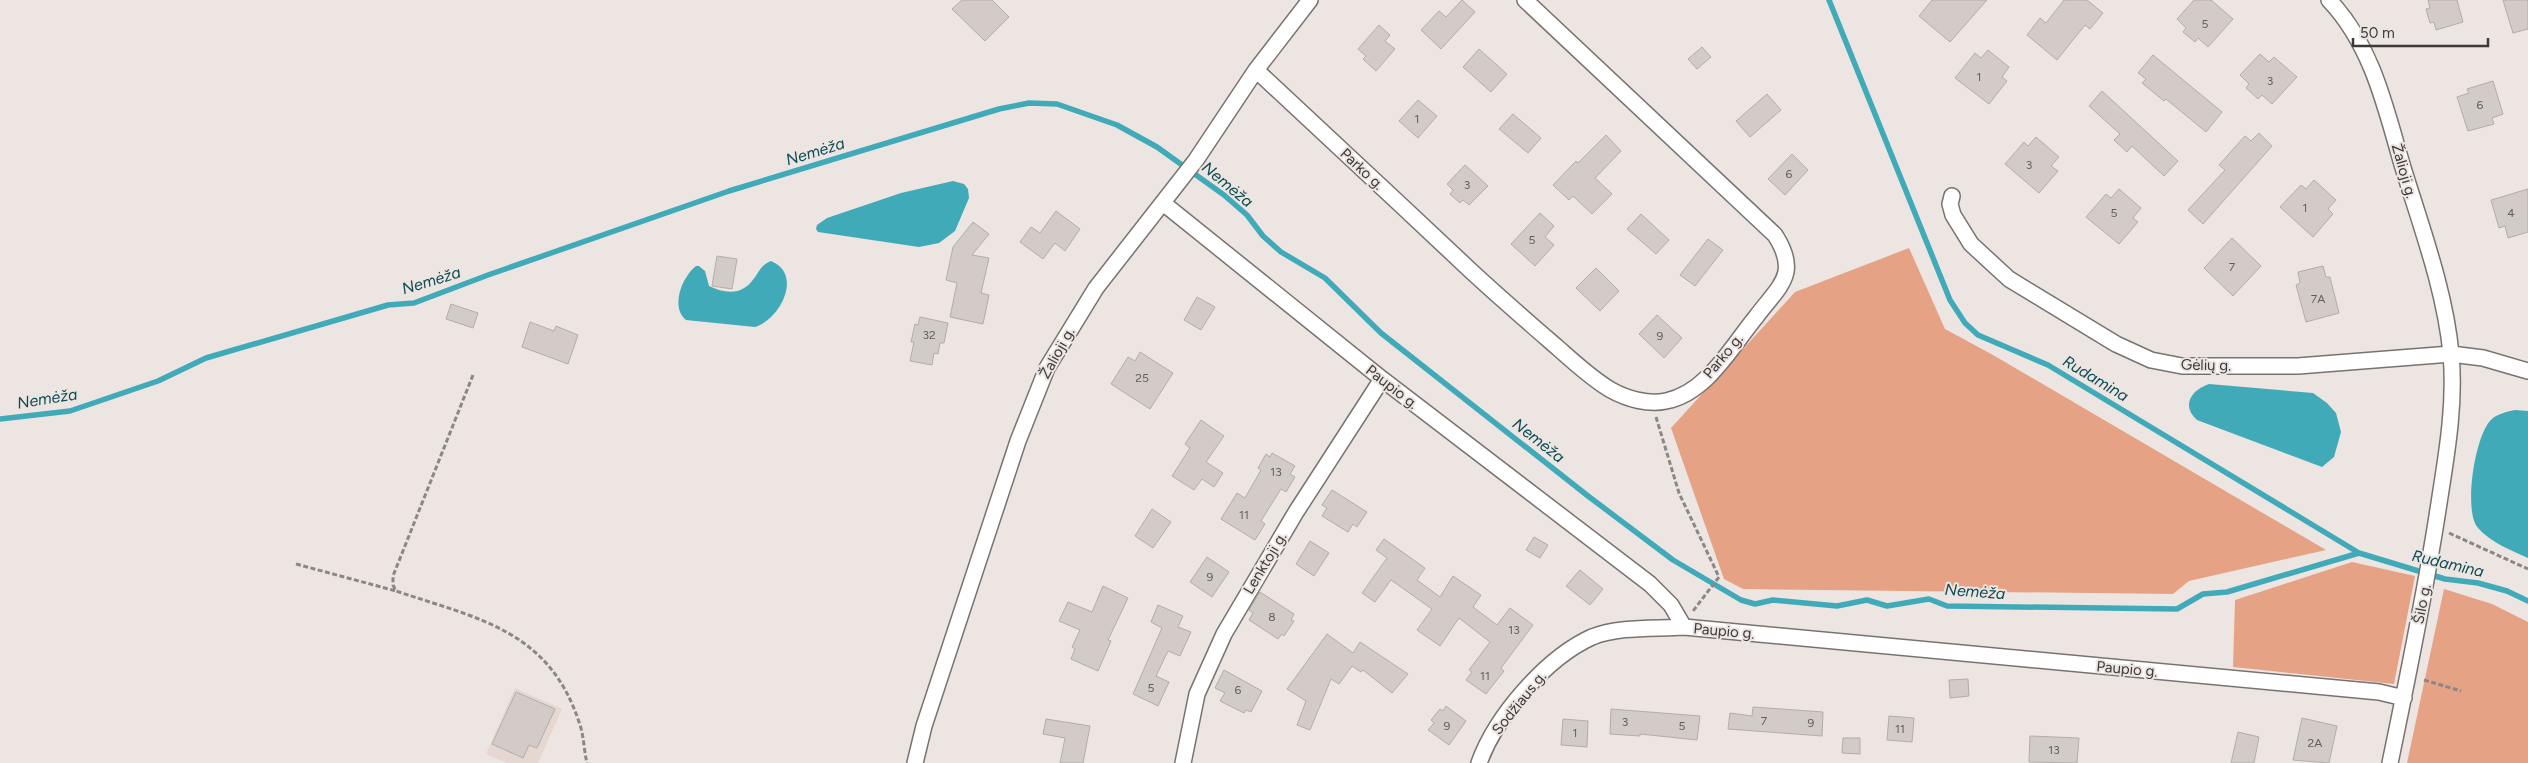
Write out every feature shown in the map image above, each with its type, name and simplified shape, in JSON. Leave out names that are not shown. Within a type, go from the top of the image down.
[{"type":"street","name":"Žalioji g.","points":[[914,763],[924,726],[1018,441],[1047,368],[1096,288],[1196,160],[1256,70],[1310,0]]},
{"type":"street","name":"Parko g.","points":[[1256,70],[1507,304],[1585,371],[1613,391],[1631,399],[1650,402],[1667,401],[1681,396],[1702,382],[1715,368],[1777,290],[1785,275],[1788,263],[1786,252],[1775,235],[1525,0]]},
{"type":"street","name":"Žalioji g.","points":[[2329,0],[2348,22],[2364,49],[2383,99],[2435,277],[2451,354]]},
{"type":"street","name":"Gėlių g.","points":[[1952,196],[1950,204],[1953,214],[1971,244],[2009,279],[2116,344],[2151,360],[2182,366],[2298,366],[2451,354],[2483,358],[2528,371]]},
{"type":"street","name":"Paupio g.","points":[[1164,203],[1382,379],[1650,584],[1671,605],[1684,627],[2379,692],[2404,698]]},
{"type":"street","name":"Šilo g.","points":[[2390,763],[2431,557],[2448,443],[2452,398],[2451,354]]},
{"type":"street","name":"Lenktoji g.","points":[[1184,763],[1197,694],[1224,634],[1296,512],[1382,379]]},
{"type":"street","name":"Sodžiaus g.","points":[[1479,763],[1499,724],[1525,690],[1545,670],[1570,651],[1593,637],[1617,631],[1684,627]]},
{"type":"path","points":[[396,591],[393,585],[393,576],[473,375]]},
{"type":"path","points":[[1650,402],[1679,493],[1719,577],[1709,593],[1700,599],[1684,627]]},
{"type":"path","points":[[2435,526],[2528,569]]},
{"type":"path","points":[[296,564],[396,591],[505,629],[525,642],[541,658],[572,704],[580,727],[587,763]]},
{"type":"path","points":[[2409,675],[2461,691]]},
{"type":"shaded area","points":[[1909,248],[1945,329],[1993,355],[2326,550],[2189,581],[2173,594],[1743,589],[1724,579],[1671,428],[1795,292]]},
{"type":"shaded area","points":[[2352,562],[2415,576],[2394,684],[2233,667],[2235,600]]},
{"type":"shaded area","points":[[2444,589],[2492,604],[2528,622],[2528,763],[2407,763]]},
{"type":"shaded area","points":[[515,688],[562,709],[538,763],[507,763],[486,754]]},
{"type":"water","points":[[953,181],[964,184],[968,189],[969,198],[955,231],[939,243],[919,247],[818,232],[816,229],[817,225],[827,218],[901,193]]},
{"type":"water","points":[[771,261],[781,267],[786,276],[787,285],[785,296],[780,306],[764,322],[755,327],[686,320],[681,314],[678,300],[682,284],[696,266],[705,271],[709,286],[732,292],[747,286],[762,267]]},
{"type":"water","points":[[2209,384],[2313,393],[2327,403],[2336,413],[2341,432],[2334,457],[2322,467],[2197,420],[2192,415],[2190,409],[2190,399],[2197,390]]},
{"type":"water","points":[[2515,410],[2528,411],[2528,558],[2502,546],[2483,533],[2478,528],[2474,519],[2471,506],[2471,491],[2476,457],[2485,429],[2495,417]]},
{"type":"building","points":[[962,0],[992,0],[1009,17],[985,41],[952,9]]},
{"type":"building","points":[[1462,0],[1475,12],[1441,49],[1421,30],[1439,11],[1446,17]]},
{"type":"building","points":[[1932,0],[1987,0],[1950,42],[1919,16]]},
{"type":"building","points":[[2064,0],[2087,0],[2103,13],[2090,29],[2085,25],[2057,60],[2027,35],[2040,18],[2046,23]]},
{"type":"building","points":[[2194,0],[2211,0],[2233,19],[2208,47],[2198,38],[2195,42],[2183,32],[2186,28],[2177,19]]},
{"type":"building","points":[[2428,0],[2457,0],[2463,22],[2436,30],[2434,22],[2430,23],[2426,9],[2430,8]]},
{"type":"building","points":[[2503,0],[2528,0],[2528,29],[2513,33]]},
{"type":"building","points":[[1379,25],[1390,35],[1385,41],[1395,49],[1376,71],[1363,59],[1366,56],[1358,49]]},
{"type":"building","points":[[1702,47],[1711,57],[1697,69],[1688,59]]},
{"type":"building","points":[[1479,49],[1507,74],[1491,92],[1463,67]]},
{"type":"building","points":[[1988,50],[2009,67],[2002,77],[2007,81],[1989,104],[1955,78],[1975,53],[1981,58]]},
{"type":"building","points":[[2260,54],[2269,62],[2274,57],[2297,77],[2272,104],[2262,95],[2258,99],[2246,88],[2249,84],[2240,75]]},
{"type":"building","points":[[2153,55],[2222,112],[2206,132],[2166,99],[2164,101],[2142,83],[2146,79],[2138,73]]},
{"type":"building","points":[[2493,81],[2503,114],[2492,118],[2494,124],[2468,131],[2457,97],[2469,93],[2467,89]]},
{"type":"building","points":[[2102,91],[2178,161],[2164,176],[2132,146],[2127,152],[2114,140],[2120,134],[2089,106]]},
{"type":"building","points":[[1767,94],[1781,110],[1750,137],[1736,121]]},
{"type":"building","points":[[1418,100],[1437,116],[1418,138],[1399,121]]},
{"type":"building","points":[[1513,114],[1541,138],[1528,153],[1499,129]]},
{"type":"building","points":[[2259,133],[2272,146],[2203,224],[2188,210],[2225,170],[2219,165],[2245,136],[2251,141]]},
{"type":"building","points":[[1606,135],[1621,151],[1595,178],[1612,194],[1592,214],[1573,196],[1569,200],[1553,185],[1576,161],[1578,163]]},
{"type":"building","points":[[2036,137],[2059,157],[2051,166],[2058,171],[2039,193],[2005,164],[2024,142],[2028,146]]},
{"type":"building","points":[[1792,154],[1808,170],[1785,195],[1768,179]]},
{"type":"building","points":[[1465,165],[1488,186],[1469,205],[1463,200],[1460,203],[1450,194],[1453,190],[1447,184]]},
{"type":"building","points":[[2314,180],[2336,200],[2328,209],[2333,214],[2313,237],[2280,207],[2301,185],[2306,189]]},
{"type":"building","points":[[2119,189],[2141,208],[2133,218],[2138,222],[2119,244],[2086,217],[2106,194],[2111,198]]},
{"type":"building","points":[[2528,189],[2528,232],[2508,238],[2505,226],[2499,228],[2491,200]]},
{"type":"building","points":[[1056,211],[1080,229],[1065,251],[1055,243],[1043,259],[1020,242],[1031,227],[1040,233]]},
{"type":"building","points":[[1540,213],[1554,226],[1545,237],[1554,245],[1535,266],[1511,244]]},
{"type":"building","points":[[1641,214],[1669,240],[1656,254],[1627,229]]},
{"type":"building","points":[[973,222],[989,234],[972,255],[989,258],[981,293],[989,295],[983,324],[950,317],[957,283],[946,280],[953,247]]},
{"type":"building","points":[[2232,238],[2261,266],[2233,296],[2204,268]]},
{"type":"building","points":[[1708,239],[1723,250],[1695,286],[1680,275]]},
{"type":"building","points":[[717,256],[737,259],[732,289],[712,286]]},
{"type":"building","points":[[2323,266],[2326,277],[2330,277],[2339,313],[2306,322],[2296,285],[2300,283],[2298,272]]},
{"type":"building","points":[[1596,268],[1619,291],[1600,311],[1576,288]]},
{"type":"building","points":[[1197,297],[1215,307],[1201,330],[1184,320]]},
{"type":"building","points":[[451,304],[478,313],[473,328],[446,319]]},
{"type":"building","points":[[1657,315],[1682,338],[1664,358],[1639,334]]},
{"type":"building","points":[[920,317],[948,323],[944,343],[940,343],[938,354],[934,353],[932,365],[910,361],[914,342],[911,342],[915,324],[918,325]]},
{"type":"building","points":[[530,322],[554,331],[556,326],[578,335],[568,364],[522,347]]},
{"type":"building","points":[[1140,352],[1173,373],[1150,409],[1111,384],[1128,357],[1135,361]]},
{"type":"building","points":[[1201,420],[1224,436],[1206,462],[1223,473],[1214,487],[1202,479],[1194,490],[1172,476],[1190,448],[1185,444]]},
{"type":"building","points":[[1272,453],[1295,466],[1290,474],[1295,477],[1286,492],[1281,489],[1279,492],[1261,521],[1265,524],[1255,540],[1221,519],[1237,493],[1245,498],[1261,470],[1258,468],[1266,454],[1270,457]]},
{"type":"building","points":[[1332,490],[1367,512],[1357,527],[1353,524],[1348,532],[1322,516],[1327,508],[1322,505]]},
{"type":"building","points":[[1152,509],[1171,522],[1153,548],[1135,536]]},
{"type":"building","points":[[1534,537],[1548,545],[1540,558],[1526,550]]},
{"type":"building","points":[[1384,539],[1425,568],[1417,580],[1440,597],[1453,576],[1481,595],[1473,607],[1497,625],[1510,608],[1533,625],[1501,668],[1504,671],[1486,694],[1466,680],[1472,672],[1469,670],[1490,642],[1459,618],[1440,646],[1417,630],[1432,609],[1391,580],[1375,602],[1362,593],[1387,558],[1376,550]]},
{"type":"building","points":[[1310,541],[1329,553],[1314,576],[1296,564]]},
{"type":"building","points":[[1207,557],[1229,572],[1212,597],[1190,582]]},
{"type":"building","points":[[1580,570],[1603,589],[1590,605],[1566,586]]},
{"type":"building","points":[[1103,586],[1128,598],[1108,640],[1111,641],[1098,671],[1071,659],[1075,649],[1072,647],[1080,630],[1059,621],[1068,602],[1092,612]]},
{"type":"building","points":[[1260,592],[1294,614],[1291,620],[1294,621],[1284,636],[1282,634],[1278,639],[1249,620],[1253,613],[1249,610]]},
{"type":"building","points":[[1158,605],[1183,616],[1178,627],[1191,632],[1180,656],[1168,651],[1156,676],[1169,682],[1158,706],[1133,694],[1162,628],[1151,622]]},
{"type":"building","points":[[1327,634],[1353,653],[1360,642],[1408,674],[1392,693],[1363,670],[1361,672],[1352,666],[1339,684],[1331,679],[1310,730],[1297,725],[1306,701],[1287,689]]},
{"type":"building","points":[[1224,670],[1262,691],[1251,712],[1246,710],[1244,713],[1220,701],[1225,693],[1215,688]]},
{"type":"building","points":[[1968,679],[1969,696],[1950,698],[1949,680]]},
{"type":"building","points":[[516,692],[555,709],[537,748],[529,745],[523,758],[492,744]]},
{"type":"building","points":[[1446,706],[1466,721],[1449,745],[1428,730],[1434,723],[1431,720],[1440,709],[1443,711]]},
{"type":"building","points":[[1753,707],[1823,712],[1822,736],[1728,729],[1730,713],[1752,716]]},
{"type":"building","points":[[1611,709],[1700,716],[1697,740],[1640,734],[1640,736],[1610,734]]},
{"type":"building","points":[[1889,716],[1914,718],[1912,742],[1887,740]]},
{"type":"building","points":[[2302,718],[2337,726],[2329,763],[2293,760]]},
{"type":"building","points":[[1046,719],[1090,726],[1083,763],[1060,763],[1065,738],[1043,734]]},
{"type":"building","points":[[1563,719],[1588,721],[1587,747],[1561,745]]},
{"type":"building","points":[[2238,732],[2259,737],[2254,763],[2231,763]]},
{"type":"building","points":[[2030,736],[2079,738],[2077,763],[2029,762]]},
{"type":"building","points":[[1843,738],[1860,738],[1860,754],[1842,753]]},
{"type":"waterway","name":"Rudamina","points":[[1829,0],[1950,300],[1965,323],[1978,335],[2048,365],[2359,553],[2445,579],[2478,583],[2507,591],[2528,601]]},
{"type":"waterway","name":"Nemėža","points":[[0,419],[70,411],[158,381],[206,358],[388,305],[414,303],[488,275],[729,191],[999,109],[1029,103],[1057,104],[1117,125],[1157,147],[1224,195],[1247,215],[1263,236],[1281,252],[1325,278],[1381,333],[1588,496],[1673,560],[1741,600],[1755,604],[1773,600],[1837,606],[1867,600],[1887,606],[1929,599],[1947,606],[2177,609],[2203,594],[2227,592],[2359,553]]}]
